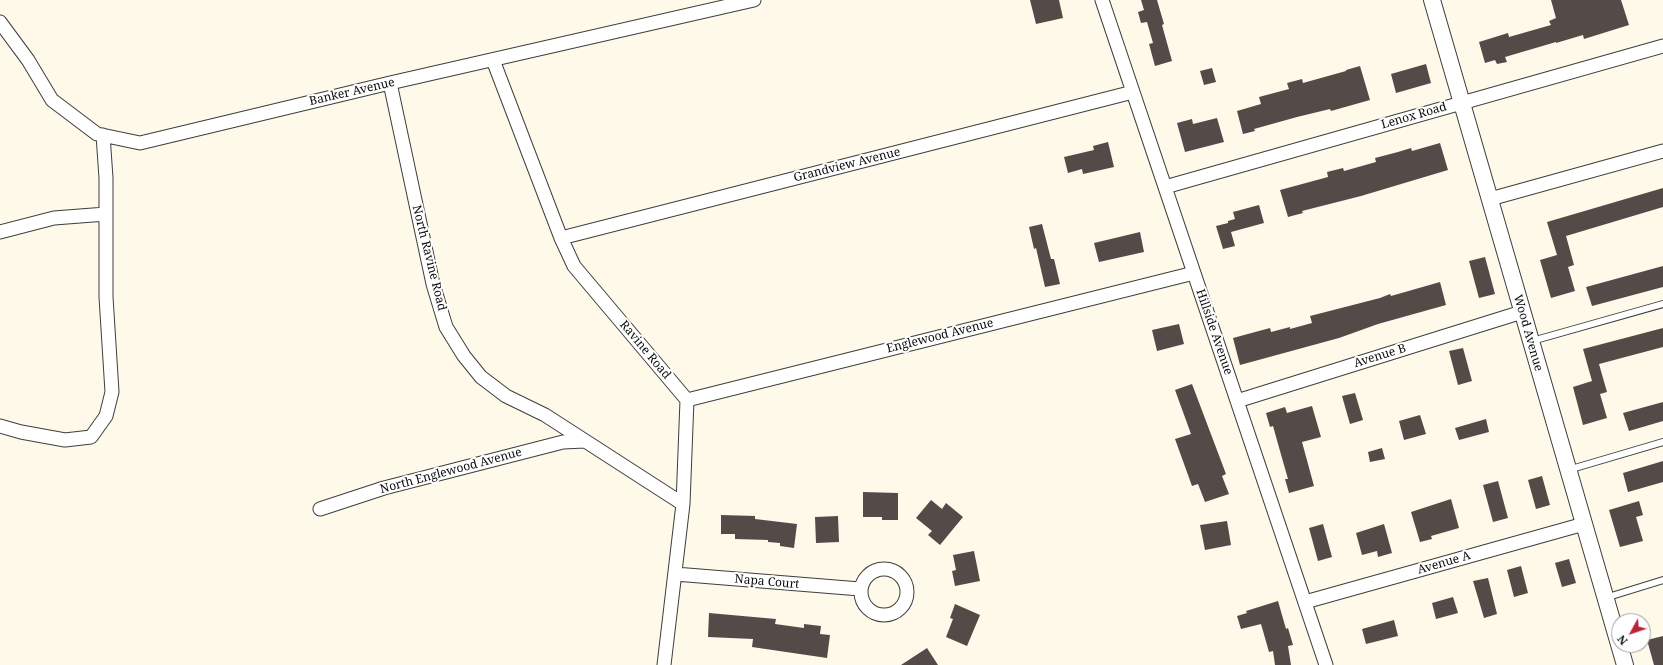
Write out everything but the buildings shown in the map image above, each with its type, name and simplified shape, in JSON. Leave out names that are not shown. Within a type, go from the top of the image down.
[{"type":"street","name":"Hillside Avenue","points":[[1102,0],[1326,665]]},
{"type":"street","name":"Wood Avenue","points":[[1432,0],[1625,665]]},
{"type":"street","name":"Banker Avenue","points":[[0,22],[28,60],[52,100],[97,134],[140,143],[390,83],[747,1]]},
{"type":"street","name":"Lenox Road","points":[[1165,187],[1663,46]]},
{"type":"street","name":"Ravine Road","points":[[493,60],[561,238],[574,266],[687,400]]},
{"type":"street","name":"North Ravine Road","points":[[390,83],[433,284],[446,327],[464,356],[481,377],[506,396],[545,415],[683,504]]},
{"type":"street","name":"Grandview Avenue","points":[[561,238],[1133,92]]},
{"type":"street","points":[[0,426],[21,432],[65,440],[91,437],[106,416],[112,392],[106,296],[106,178],[103,135]]},
{"type":"street","points":[[1490,199],[1663,151]]},
{"type":"street","points":[[0,232],[54,218],[106,214]]},
{"type":"street","name":"Englewood Avenue","points":[[687,400],[1194,273]]},
{"type":"street","name":"Avenue B","points":[[1237,401],[1522,312]]},
{"type":"street","points":[[664,665],[683,504],[687,400]]},
{"type":"street","name":"North Englewood Avenue","points":[[320,509],[384,488],[563,442],[584,441]]},
{"type":"street","name":"Avenue A","points":[[1305,602],[1584,524]]},
{"type":"street","name":"Napa Court","points":[[674,574],[860,589]]},
{"type":"lane","points":[[1531,342],[1663,304]]},
{"type":"lane","points":[[1568,470],[1663,442]]},
{"type":"lane","points":[[1605,598],[1663,580]]}]
